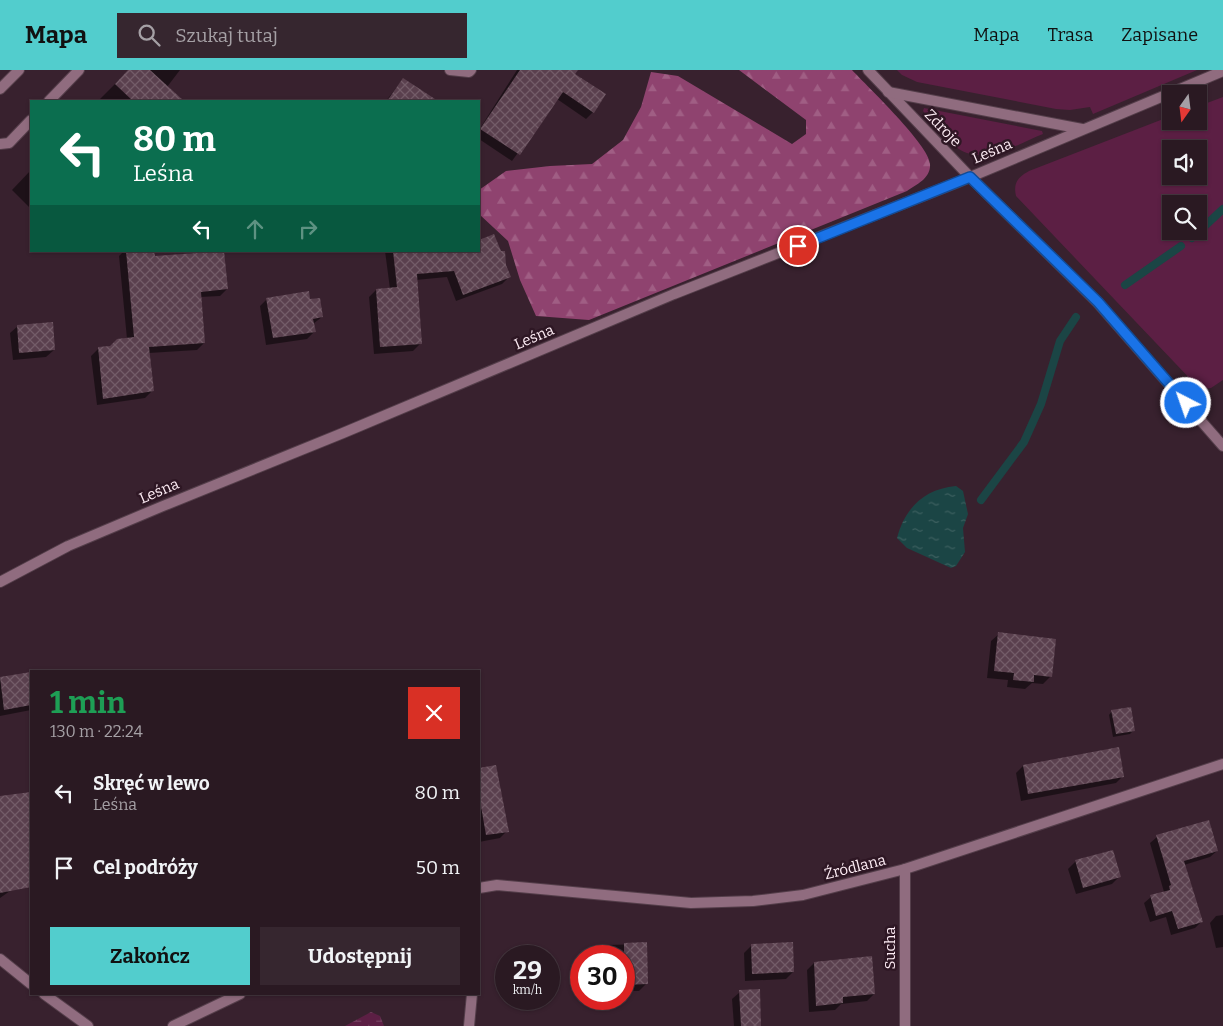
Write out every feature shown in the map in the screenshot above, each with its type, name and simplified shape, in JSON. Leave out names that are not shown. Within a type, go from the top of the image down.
[{"type":"street","points":[[0,90],[18,70]]},
{"type":"street","points":[[50,100],[79,70]]},
{"type":"street","points":[[450,70],[470,72],[471,70]]},
{"type":"street","name":"Zdroje","points":[[868,70],[970,177],[1098,302],[1223,446]]},
{"type":"street","name":"Leśna","points":[[0,582],[68,546],[163,506],[343,433],[674,294],[970,177],[1223,71]]},
{"type":"street","name":"Leśna","points":[[887,92],[1083,130]]},
{"type":"street","points":[[0,144],[9,143],[30,121]]},
{"type":"street","name":"Źródlana","points":[[480,888],[497,885],[691,903],[753,902],[803,895],[905,869],[1223,764]]},
{"type":"street","name":"Sucha","points":[[905,869],[905,1026]]},
{"type":"street","points":[[0,959],[30,983]]},
{"type":"street","points":[[45,995],[88,1026]]},
{"type":"street","points":[[173,1026],[238,995]]},
{"type":"street","points":[[469,1026],[472,995]]},
{"type":"green space","points":[[739,70],[852,70],[897,116],[920,144],[927,155],[930,169],[923,180],[907,191],[589,320],[536,316],[520,280],[508,241],[480,215],[480,189],[506,171],[592,164],[623,140],[641,107],[651,72],[678,76],[792,144],[806,134],[806,120]]},
{"type":"green space","points":[[897,70],[1197,70],[1093,114],[1090,107],[1070,110],[1056,109],[917,82],[902,75]]},
{"type":"green space","points":[[1223,97],[1223,380],[1211,388],[1203,389],[1195,384],[1016,196],[1015,187],[1017,181],[1029,171],[1162,119],[1162,130],[1208,130],[1208,103]]},
{"type":"green space","points":[[924,108],[1042,131],[1043,134],[999,152],[976,155],[965,152],[955,146],[923,111]]},
{"type":"green space","points":[[371,1012],[380,1016],[384,1026],[345,1026]]},
{"type":"water","points":[[956,486],[963,491],[968,514],[963,528],[965,552],[956,566],[951,568],[907,548],[897,538],[905,518],[918,502],[934,491]]},
{"type":"building","points":[[128,70],[150,70],[183,100],[132,100],[115,84]]},
{"type":"building","points":[[520,70],[578,70],[575,74],[606,94],[594,113],[563,92],[520,155],[480,129]]},
{"type":"building","points":[[403,78],[436,100],[388,100]]},
{"type":"building","points":[[494,234],[501,251],[505,251],[506,265],[511,277],[463,295],[454,271],[417,274],[422,344],[380,347],[376,289],[397,287],[393,252],[480,252],[480,240]]},
{"type":"building","points":[[126,252],[154,252],[155,256],[224,252],[228,289],[201,292],[205,343],[149,347],[154,391],[103,399],[98,347],[110,346],[117,339],[134,337]]},
{"type":"building","points":[[309,291],[310,299],[320,298],[323,317],[313,319],[316,332],[273,338],[266,298]]},
{"type":"building","points":[[53,322],[55,350],[19,353],[17,325]]},
{"type":"building","points":[[998,632],[1056,639],[1052,677],[1034,675],[1034,682],[1013,680],[1014,673],[994,671]]},
{"type":"building","points":[[30,672],[30,705],[4,710],[0,677]]},
{"type":"building","points":[[1131,707],[1135,731],[1116,734],[1111,710]]},
{"type":"building","points":[[1119,747],[1124,777],[1028,794],[1023,765]]},
{"type":"building","points":[[496,765],[509,832],[486,835],[480,801],[480,768]]},
{"type":"building","points":[[30,792],[30,887],[0,893],[0,796]]},
{"type":"building","points":[[1209,820],[1218,851],[1184,861],[1203,922],[1178,929],[1172,911],[1156,916],[1150,895],[1170,890],[1169,886],[1171,885],[1156,835]]},
{"type":"building","points":[[1113,850],[1121,877],[1083,888],[1075,860]]},
{"type":"building","points":[[647,942],[648,984],[635,985],[635,945],[624,945],[624,943]]},
{"type":"building","points":[[793,942],[794,972],[752,974],[751,944]]},
{"type":"building","points":[[872,956],[875,994],[843,997],[843,1003],[816,1006],[814,962]]},
{"type":"building","points":[[760,989],[761,1026],[741,1026],[739,990]]},
{"type":"waterway","points":[[1207,224],[1223,209]]},
{"type":"waterway","points":[[1125,285],[1181,246]]},
{"type":"waterway","points":[[981,500],[1024,442],[1041,404],[1060,341],[1076,317]]},
{"type":"route","points":[[798,246],[970,177],[1098,302],[1186,403]]}]
